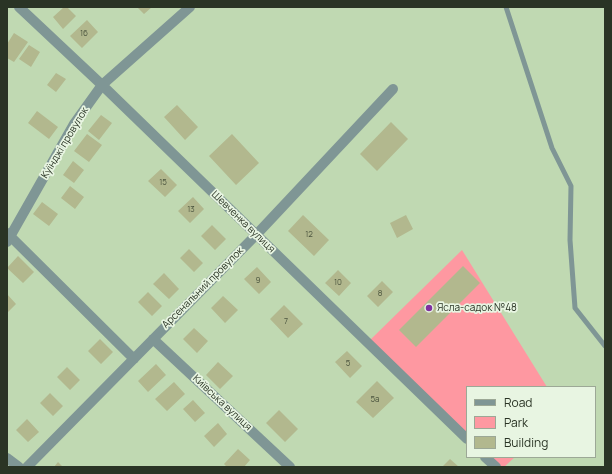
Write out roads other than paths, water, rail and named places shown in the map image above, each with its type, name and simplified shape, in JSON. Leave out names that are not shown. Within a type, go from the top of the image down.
[{"type":"street","name":"Шевченка вулиця","points":[[19,7],[102,85],[466,438]]},
{"type":"street","name":"Куїнджі провулок","points":[[8,237],[74,124],[102,85],[190,7]]},
{"type":"street","name":"Арсенальний провулок","points":[[27,467],[256,235],[393,89]]},
{"type":"street","points":[[8,237],[134,359]]},
{"type":"street","name":"Київська вулиця","points":[[153,339],[290,467]]},
{"type":"street","points":[[7,458],[19,467]]},
{"type":"street","points":[[487,458],[496,467]]},
{"type":"lane","points":[[506,7],[552,148],[571,186],[570,240],[575,308],[605,346]]},
{"type":"place","name":"Ясла-садок №48","points":[[429,308]]}]
